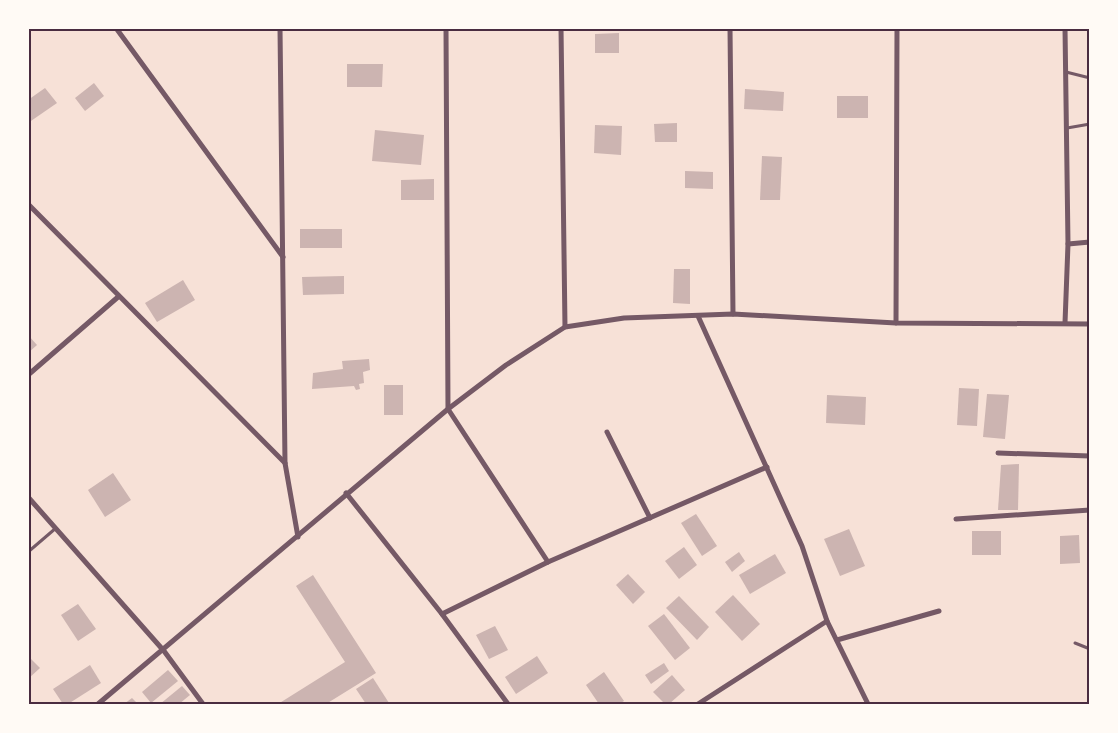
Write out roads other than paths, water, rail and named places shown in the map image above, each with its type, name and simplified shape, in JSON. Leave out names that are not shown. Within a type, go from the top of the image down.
[{"type":"street","points":[[116,28],[284,258]]},
{"type":"street","points":[[280,28],[285,463],[297,537]]},
{"type":"street","points":[[446,28],[448,408],[548,562]]},
{"type":"street","points":[[561,28],[566,327]]},
{"type":"street","points":[[730,28],[733,314]]},
{"type":"street","points":[[896,323],[897,28]]},
{"type":"street","points":[[1065,28],[1068,244],[1065,323]]},
{"type":"street","points":[[28,204],[285,463]]},
{"type":"street","points":[[1068,244],[1089,242]]},
{"type":"street","points":[[28,375],[118,297]]},
{"type":"street","points":[[98,705],[448,408],[506,364],[566,327],[624,318],[733,314],[896,323],[1089,324]]},
{"type":"street","points":[[698,316],[802,546],[827,621],[868,705]]},
{"type":"street","points":[[607,432],[650,518]]},
{"type":"street","points":[[998,453],[1089,456]]},
{"type":"street","points":[[442,614],[548,562],[767,467]]},
{"type":"street","points":[[346,493],[442,614],[508,705]]},
{"type":"street","points":[[28,497],[57,526],[164,651],[203,705]]},
{"type":"street","points":[[956,519],[1089,510]]},
{"type":"street","points":[[837,640],[939,611]]},
{"type":"street","points":[[698,705],[827,621]]},
{"type":"lane","points":[[1066,72],[1089,78]]},
{"type":"lane","points":[[1067,128],[1089,124]]},
{"type":"lane","points":[[28,552],[57,526]]},
{"type":"lane","points":[[1075,643],[1089,649]]}]
